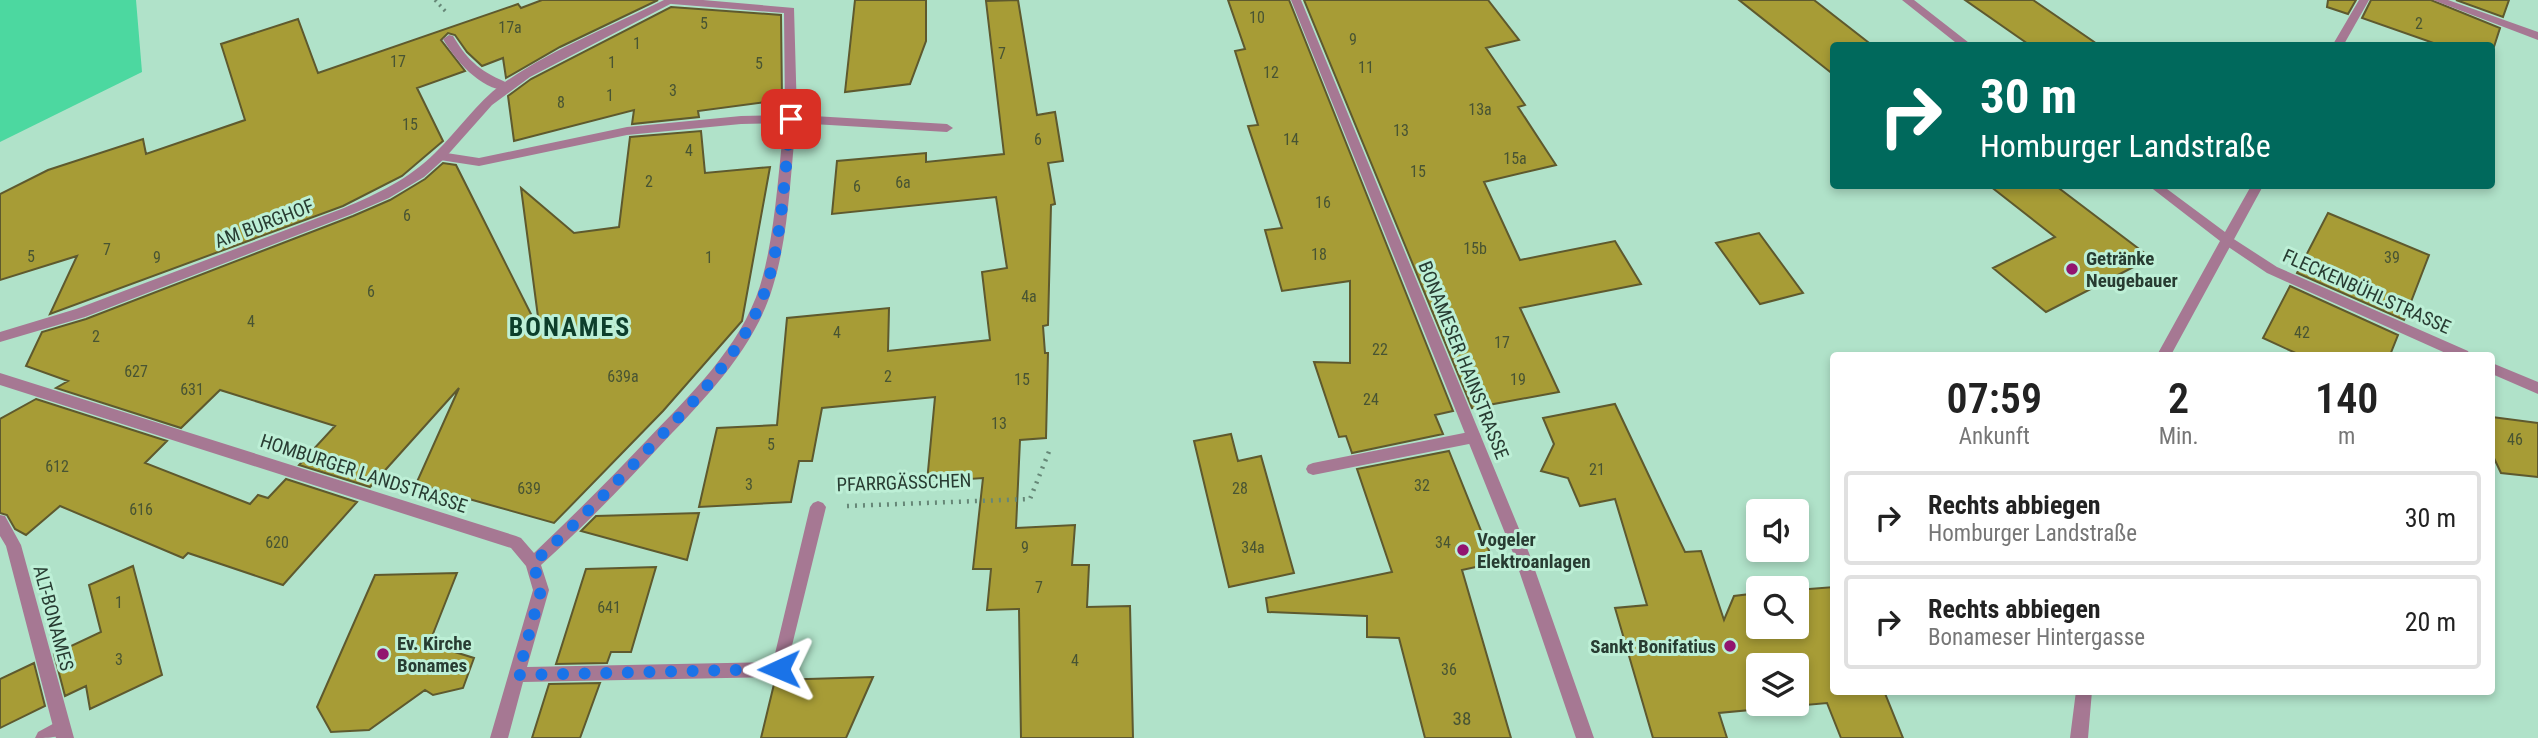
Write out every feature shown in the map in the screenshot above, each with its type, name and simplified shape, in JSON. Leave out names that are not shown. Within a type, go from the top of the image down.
[{"type":"street","points":[[499,738],[541,590],[533,563],[586,514],[697,397],[727,361],[766,288],[774,255],[791,119],[790,10],[672,0]]},
{"type":"street","name":"AM BURGHOF","points":[[0,337],[79,313],[387,194],[417,176],[440,156],[478,109],[506,87],[538,67],[672,0]]},
{"type":"street","name":"BONAMESER HAINSTRASSE","points":[[1296,0],[1521,553],[1585,738]]},
{"type":"street","points":[[1907,0],[1963,42]]},
{"type":"street","points":[[2339,42],[2364,0]]},
{"type":"street","points":[[2438,0],[2538,36]]},
{"type":"street","points":[[449,39],[460,59],[476,73],[506,87]]},
{"type":"street","points":[[440,156],[479,162],[627,131],[687,124],[791,119],[947,128]]},
{"type":"street","name":"FLECKENBÜHLSTRASSE","points":[[2159,189],[2272,271],[2456,352]]},
{"type":"street","points":[[2166,352],[2255,189]]},
{"type":"street","points":[[2495,369],[2538,388]]},
{"type":"street","name":"HOMBURGER LANDSTRASSE","points":[[1,380],[516,543],[533,563]]},
{"type":"street","points":[[1313,468],[1474,437]]},
{"type":"street","name":"PFARRGÄSSCHEN","points":[[518,675],[779,669],[818,507]]},
{"type":"street","name":"ALT-BONAMES","points":[[0,521],[13,545],[63,733],[44,738]]},
{"type":"street","points":[[2080,738],[2084,695]]},
{"type":"path","name":"PFARRGÄSSCHEN","points":[[818,507],[1030,499],[1050,449]]},
{"type":"green space","points":[[0,0],[136,0],[142,72],[0,142]]},
{"type":"building","points":[[542,0],[658,0],[560,47],[506,78],[503,58],[482,66],[467,52],[455,35],[448,33],[441,40],[465,71],[417,88],[443,141],[402,176],[343,206],[50,314],[77,256],[0,280],[0,194],[48,170],[143,139],[146,154],[245,120],[221,44],[298,19],[318,73],[518,4],[521,8]]},
{"type":"building","points":[[855,0],[926,0],[926,41],[910,84],[845,92]]},
{"type":"building","points":[[1018,0],[1037,115],[1055,112],[1063,161],[1048,163],[1055,204],[1051,205],[1048,325],[1043,326],[1045,353],[1048,353],[1046,438],[1020,440],[1016,528],[1075,525],[1072,565],[1089,565],[1087,607],[1130,606],[1133,738],[1021,738],[1019,609],[987,610],[991,569],[973,569],[983,478],[927,482],[935,397],[822,408],[812,461],[799,461],[791,502],[699,507],[717,428],[777,425],[787,318],[889,308],[888,351],[990,340],[982,272],[1007,268],[996,197],[832,214],[837,161],[926,153],[926,162],[1004,154],[986,1]]},
{"type":"building","points":[[1228,0],[1289,0],[1453,411],[1435,415],[1443,434],[1352,453],[1346,436],[1339,437],[1314,362],[1350,363],[1350,281],[1282,291],[1265,230],[1282,228],[1248,126],[1258,125],[1235,51],[1245,49]]},
{"type":"building","points":[[1304,0],[1488,0],[1519,40],[1486,48],[1525,105],[1518,107],[1556,165],[1484,182],[1520,260],[1615,241],[1641,284],[1520,308],[1559,392],[1472,408]]},
{"type":"building","points":[[1739,0],[1814,0],[1868,42],[1830,42],[1830,72]]},
{"type":"building","points":[[1965,0],[2033,0],[2094,42],[2025,42]]},
{"type":"building","points":[[2328,0],[2356,0],[2348,14],[2327,7]]},
{"type":"building","points":[[2371,0],[2431,0],[2500,28],[2495,44],[2431,42],[2362,18]]},
{"type":"building","points":[[2456,0],[2509,0],[2503,17]]},
{"type":"building","points":[[671,7],[781,15],[782,100],[698,111],[699,117],[632,124],[634,110],[514,141],[508,96],[531,79]]},
{"type":"building","points":[[701,131],[705,173],[770,167],[742,321],[663,411],[554,523],[416,484],[459,388],[370,487],[299,465],[335,426],[220,390],[181,428],[56,388],[68,381],[26,366],[42,332],[86,319],[353,216],[390,200],[425,179],[443,163],[456,165],[540,332],[521,188],[574,233],[619,227],[630,137]]},
{"type":"building","points":[[1994,189],[2060,189],[2151,258],[2046,312],[1993,268],[2055,237]]},
{"type":"building","points":[[2328,213],[2429,255],[2404,320],[2297,273]]},
{"type":"building","points":[[1759,233],[1803,293],[1760,304],[1716,243]]},
{"type":"building","points":[[2290,286],[2398,335],[2391,352],[2293,352],[2263,338]]},
{"type":"building","points":[[36,399],[167,441],[145,463],[250,504],[258,495],[268,498],[286,479],[357,502],[283,585],[188,553],[183,558],[60,506],[26,535],[15,529],[7,515],[0,513],[0,419]]},
{"type":"building","name":"Sankt Bonifatius","points":[[1615,404],[1685,552],[1701,551],[1724,620],[1734,596],[1746,595],[1746,639],[1809,639],[1809,589],[1830,587],[1830,695],[1886,695],[1903,738],[1841,738],[1827,703],[1809,705],[1809,653],[1746,653],[1746,710],[1719,713],[1727,738],[1653,738],[1615,608],[1647,605],[1615,499],[1580,506],[1568,478],[1541,471],[1554,444],[1543,418]]},
{"type":"building","points":[[2495,417],[2538,423],[2538,477],[2501,473],[2495,460]]},
{"type":"building","points":[[1231,434],[1238,461],[1261,456],[1294,573],[1229,587],[1194,441]]},
{"type":"building","points":[[1449,451],[1494,563],[1462,570],[1511,738],[1425,738],[1399,638],[1367,637],[1367,616],[1268,612],[1266,598],[1392,572],[1357,469]]},
{"type":"building","points":[[699,513],[687,560],[581,531],[596,516]]},
{"type":"building","points":[[133,566],[162,675],[90,709],[86,686],[65,696],[54,654],[101,632],[89,585]]},
{"type":"building","points":[[656,567],[631,652],[611,652],[607,663],[556,664],[586,569]]},
{"type":"building","name":"Ev. Kirche Bonames","points":[[457,573],[429,644],[474,658],[463,688],[433,695],[425,690],[369,730],[331,732],[317,707],[375,575]]},
{"type":"building","points":[[34,663],[45,706],[0,728],[0,679]]},
{"type":"building","points":[[873,677],[846,738],[761,738],[775,680]]},
{"type":"building","points":[[600,683],[580,738],[532,738],[549,684]]},
{"type":"place","name":"Getränke Neugebauer","points":[[2072,269]]},
{"type":"place","name":"Vogeler Elektroanlagen","points":[[1463,550]]},
{"type":"place","name":"Sankt Bonifatius","points":[[1730,646]]},
{"type":"place","name":"Ev. Kirche Bonames","points":[[383,654]]},
{"type":"district","name":"BONAMES","points":[[570,327]]},
{"type":"route","points":[[779,669],[518,675],[541,590],[533,563],[586,514],[697,397],[727,361],[749,324],[766,288],[774,255],[791,119]]}]
